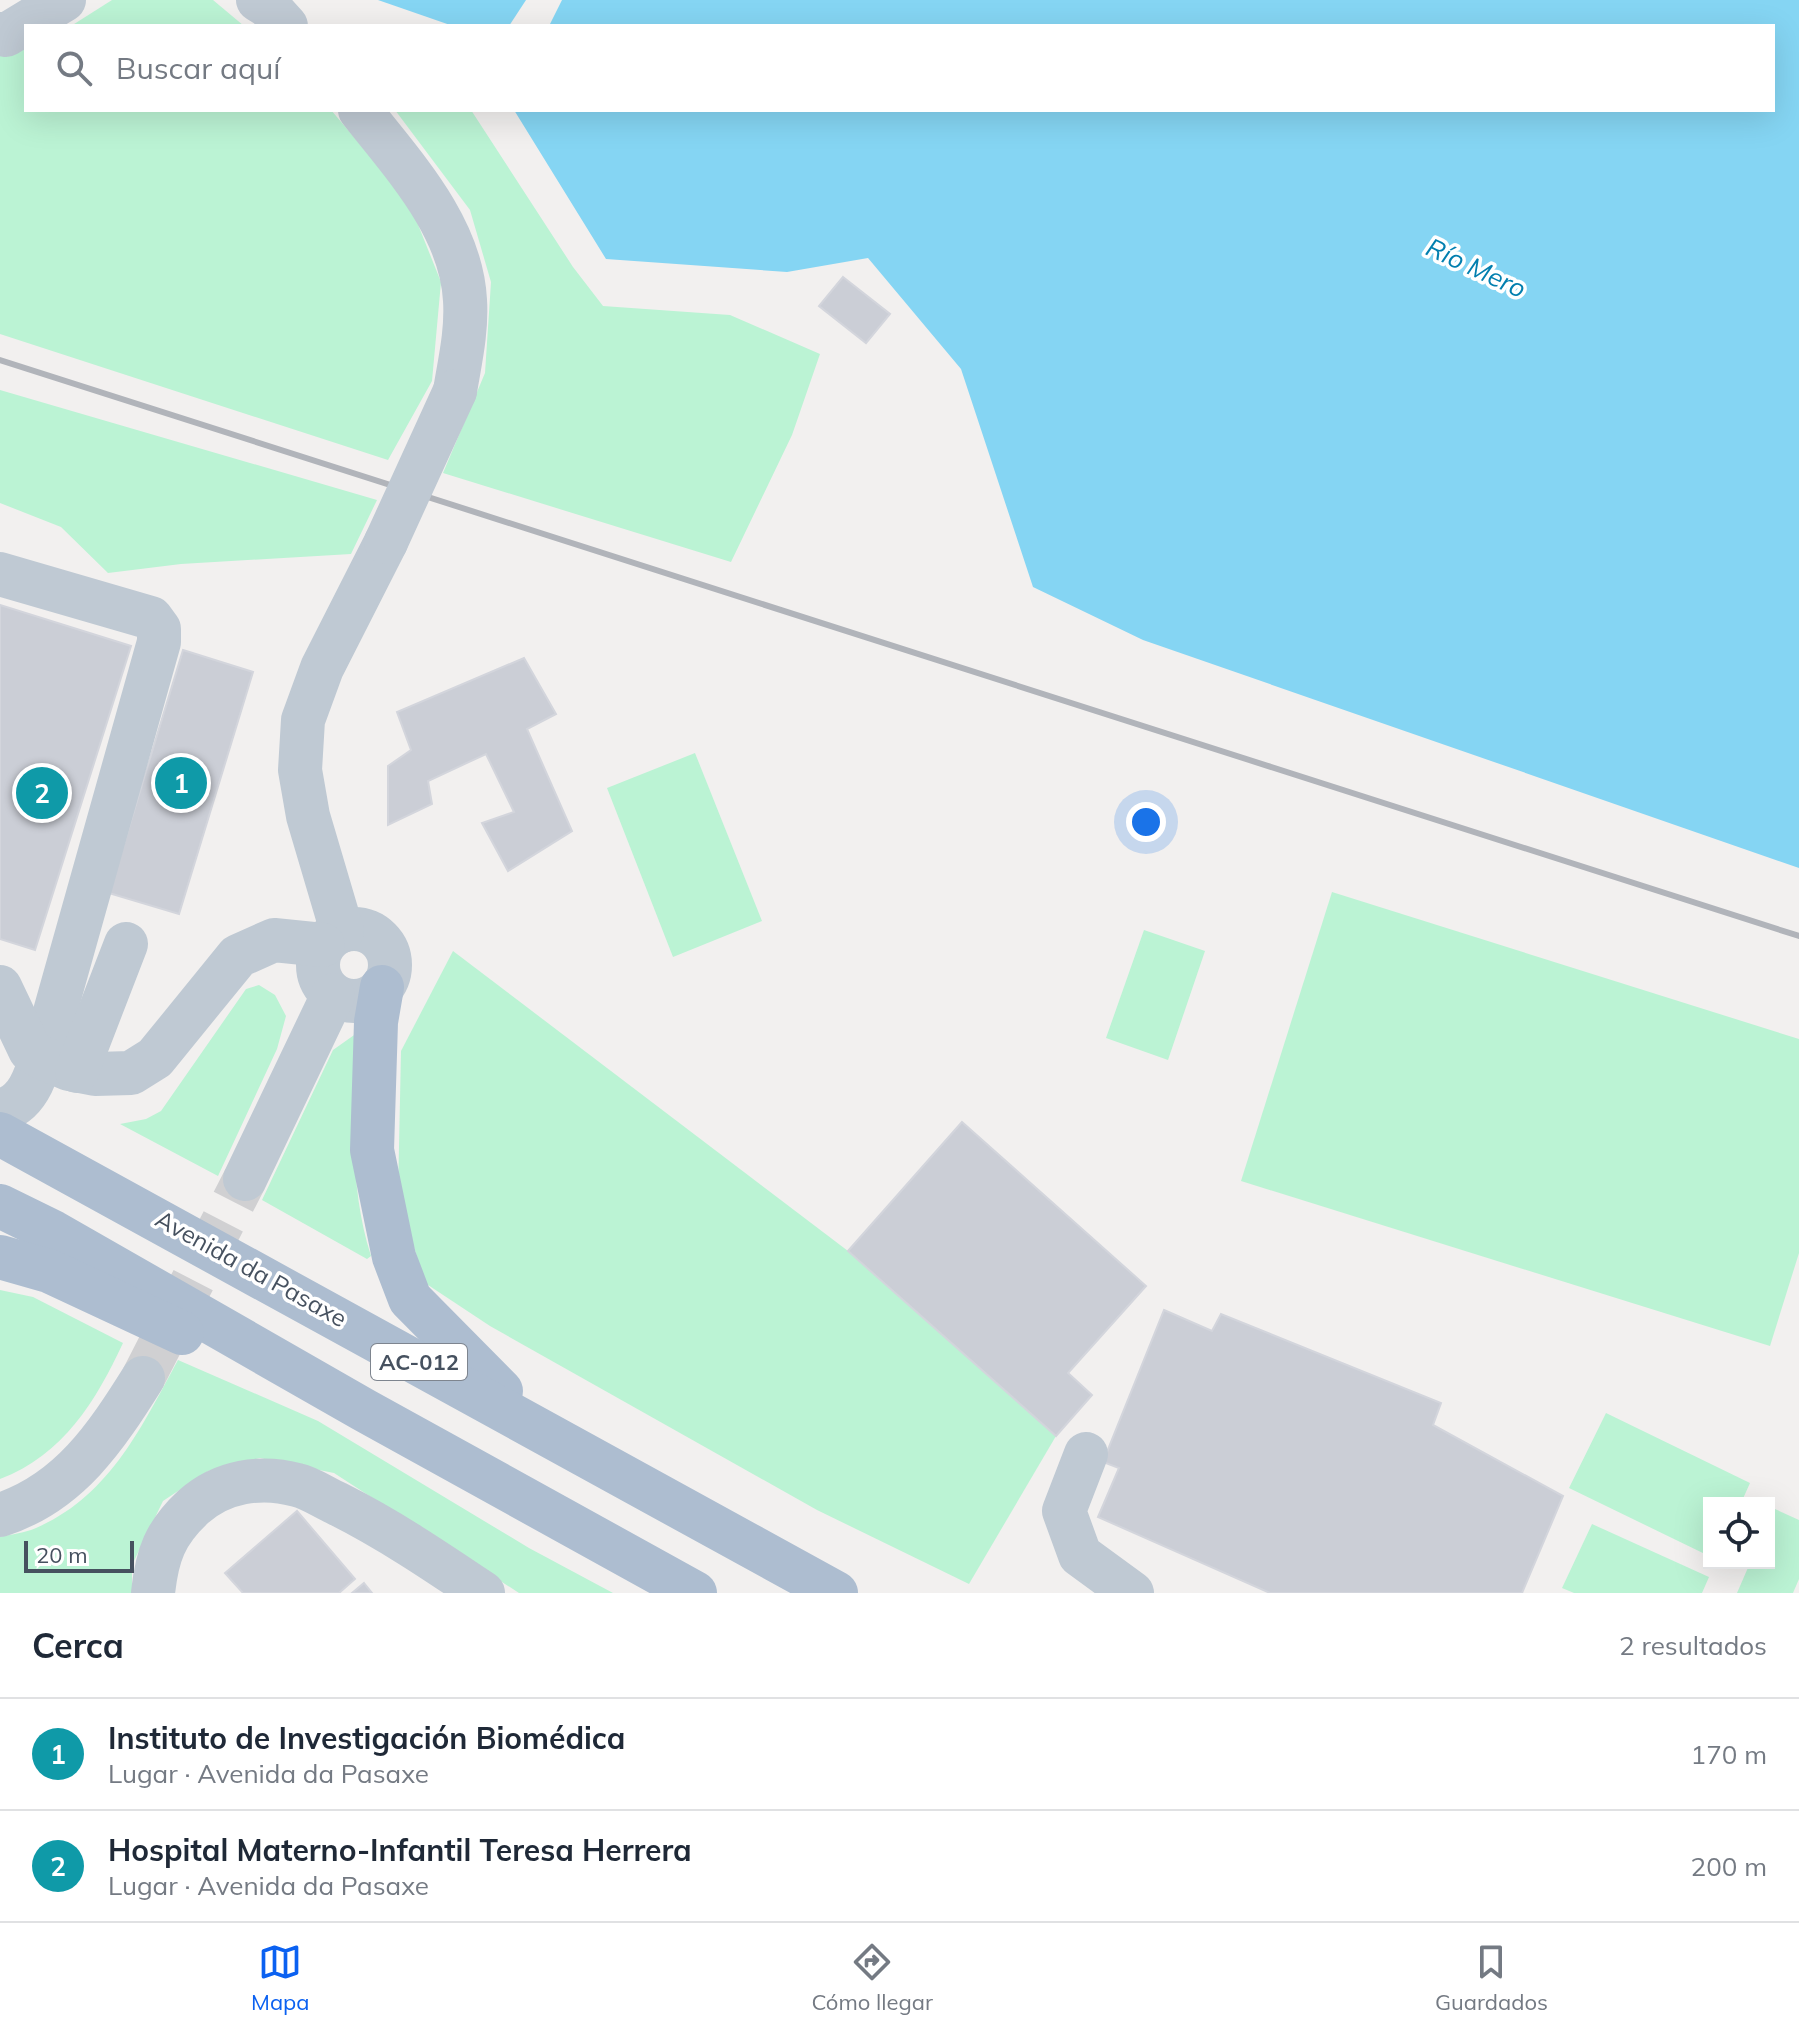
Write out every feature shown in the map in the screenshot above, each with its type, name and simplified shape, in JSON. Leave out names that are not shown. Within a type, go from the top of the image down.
[{"type":"main road","points":[[382,987],[376,1022],[372,1150],[394,1257],[410,1299],[533,1424]]},
{"type":"main road","name":"Avenida da Pasaxe","points":[[0,1134],[836,1593]]},
{"type":"main road","name":"AC-012","points":[[0,1206],[53,1232],[364,1410],[695,1593]]},
{"type":"main road","points":[[0,1257],[49,1271],[129,1311],[364,1410]]},
{"type":"street","points":[[24,24],[64,0]]},
{"type":"street","points":[[258,0],[284,24]]},
{"type":"street","points":[[0,34],[6,35],[24,24]]},
{"type":"street","points":[[0,987],[30,1050],[59,1064],[95,1074],[131,1073],[155,1058],[238,956],[274,940],[332,938],[365,930],[383,944],[390,965],[382,987],[364,1000],[342,1000],[325,987],[317,966],[332,938],[300,770],[303,720],[322,668],[386,542],[455,391],[465,337],[465,298],[458,264],[431,201],[362,112]]},
{"type":"street","points":[[0,574],[151,618],[159,629],[159,642],[59,1064]]},
{"type":"street","points":[[0,1111],[10,1109],[59,1064],[126,944]]},
{"type":"street","points":[[245,1179],[333,995]]},
{"type":"street","points":[[0,1515],[30,1503],[80,1466],[112,1427],[143,1378]]},
{"type":"street","points":[[1086,1454],[1064,1511],[1080,1555],[1132,1593]]},
{"type":"street","points":[[153,1593],[156,1563],[175,1523],[205,1496],[239,1482],[269,1480],[299,1485],[385,1527],[483,1593]]},
{"type":"green space","points":[[112,0],[213,0],[242,24],[74,24]]},
{"type":"green space","points":[[24,46],[24,112],[333,112],[409,202],[441,282],[432,381],[388,460],[0,334],[0,53]]},
{"type":"green space","points":[[396,112],[472,112],[573,267],[603,306],[730,315],[820,354],[792,435],[731,562],[443,473],[485,373],[491,282],[470,210]]},
{"type":"green space","points":[[0,390],[377,500],[351,554],[181,564],[108,573],[61,527],[0,503]]},
{"type":"green space","points":[[695,753],[762,921],[673,957],[607,788]]},
{"type":"green space","points":[[1332,892],[1799,1039],[1799,1253],[1770,1346],[1241,1181]]},
{"type":"green space","points":[[1144,930],[1205,951],[1168,1060],[1106,1038]]},
{"type":"green space","points":[[453,951],[848,1251],[1056,1436],[969,1584],[817,1510],[490,1326],[425,1283],[398,1195],[401,1051]]},
{"type":"green space","points":[[259,985],[275,995],[286,1016],[277,1049],[218,1176],[120,1124],[146,1119],[161,1111],[246,989]]},
{"type":"green space","points":[[357,1033],[354,1145],[359,1201],[371,1256],[367,1259],[262,1200],[333,1050]]},
{"type":"green space","points":[[0,1290],[33,1297],[123,1343],[101,1385],[75,1424],[42,1456],[0,1479]]},
{"type":"green space","points":[[178,1360],[318,1421],[529,1548],[613,1593],[519,1593],[334,1473],[260,1458],[208,1471],[163,1501],[132,1565],[132,1593],[0,1593],[0,1537],[32,1530],[84,1498],[104,1478],[137,1434]]},
{"type":"green space","points":[[1606,1413],[1750,1483],[1744,1497],[1703,1497],[1703,1553],[1569,1488]]},
{"type":"green space","points":[[1775,1509],[1799,1520],[1799,1579],[1793,1593],[1737,1593],[1747,1569],[1775,1569]]},
{"type":"green space","points":[[1592,1524],[1709,1577],[1702,1593],[1574,1593],[1562,1588]]},
{"type":"water","points":[[378,0],[526,0],[510,24],[447,24]]},
{"type":"water","name":"Río Mero","points":[[562,0],[1799,0],[1799,868],[1143,640],[1033,587],[961,369],[868,258],[787,272],[606,259],[515,112],[1775,112],[1775,24],[550,24]]},
{"type":"building","points":[[843,277],[890,314],[866,343],[819,306]]},
{"type":"building","points":[[0,605],[131,646],[35,950],[0,939]]},
{"type":"building","points":[[183,650],[253,672],[179,914],[109,893]]},
{"type":"building","points":[[524,658],[556,714],[527,729],[572,831],[508,871],[482,823],[514,812],[486,754],[428,781],[432,804],[388,825],[388,766],[411,750],[397,712]]},
{"type":"building","points":[[962,1122],[1146,1286],[1068,1373],[1092,1395],[1056,1436],[848,1251]]},
{"type":"building","points":[[1164,1310],[1212,1331],[1221,1314],[1441,1403],[1433,1425],[1563,1496],[1522,1593],[1270,1593],[1098,1517],[1119,1468],[1103,1462]]},
{"type":"building","points":[[297,1511],[355,1579],[339,1593],[243,1593],[225,1573]]},
{"type":"building","points":[[364,1583],[372,1593],[352,1593]]},
{"type":"tunnel","points":[[143,1378],[245,1179]]},
{"type":"railway","points":[[0,360],[1799,936]]},
{"type":"place","name":"Instituto de Investigación Biomédica","points":[[181,783]]},
{"type":"place","name":"Hospital Materno-Infantil Teresa Herrera","points":[[42,793]]}]
